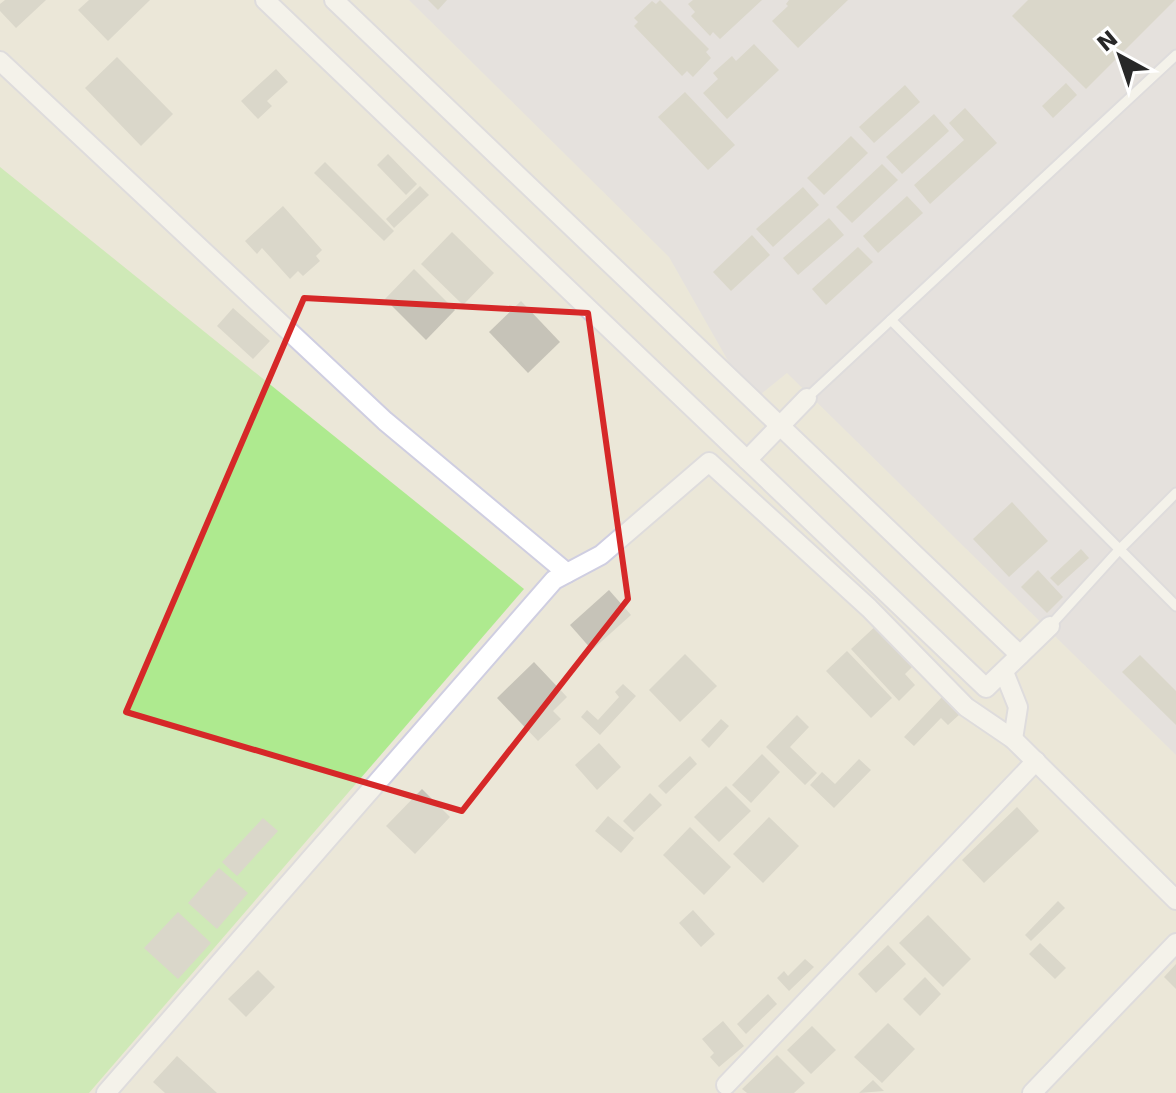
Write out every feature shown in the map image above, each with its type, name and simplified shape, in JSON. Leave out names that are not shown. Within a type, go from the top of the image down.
[{"type":"street","points":[[265,0],[986,688],[1050,626]]},
{"type":"street","points":[[334,0],[1020,655]]},
{"type":"street","points":[[0,61],[385,421],[567,573]]},
{"type":"street","points":[[747,460],[807,398]]},
{"type":"street","points":[[106,1093],[554,580],[601,555],[709,462],[869,608],[966,707],[1013,739],[1176,900]]},
{"type":"street","points":[[1004,672],[1018,707],[1013,739]]},
{"type":"street","points":[[726,1085],[1036,761]]},
{"type":"street","points":[[1032,1093],[1176,943]]},
{"type":"lane","points":[[807,398],[1176,55]]},
{"type":"lane","points":[[891,320],[1176,606]]},
{"type":"lane","points":[[1050,626],[1176,493]]},
{"type":"highlighted area","points":[[304,298],[588,313],[628,599],[462,811],[126,712]]},
{"type":"shaded area","points":[[409,0],[1176,0],[1176,755],[787,373],[761,394],[731,366],[669,257]]},
{"type":"green space","points":[[0,167],[524,589],[89,1093],[0,1093]]},
{"type":"building","points":[[5,0],[46,0],[16,28],[0,11],[0,4]]},
{"type":"building","points":[[89,0],[150,0],[108,41],[78,10]]},
{"type":"building","points":[[428,0],[447,0],[438,10]]},
{"type":"building","points":[[660,0],[709,49],[706,52],[711,58],[693,77],[687,71],[682,76],[634,26],[638,22],[634,18],[652,1],[656,4]]},
{"type":"building","points":[[693,0],[762,0],[720,39],[713,32],[710,36],[691,16],[695,12],[688,4]]},
{"type":"building","points":[[789,0],[848,0],[798,48],[772,21],[788,6]]},
{"type":"building","points":[[1028,0],[1175,0],[1086,89],[1012,16]]},
{"type":"building","points":[[754,44],[779,70],[727,119],[703,93],[718,79],[713,73],[732,56],[736,61]]},
{"type":"building","points":[[117,57],[173,114],[141,146],[85,88]]},
{"type":"building","points":[[276,69],[288,82],[267,101],[272,106],[258,119],[241,101]]},
{"type":"building","points":[[1066,83],[1077,95],[1053,118],[1042,106]]},
{"type":"building","points":[[905,85],[920,102],[874,143],[859,127]]},
{"type":"building","points":[[685,92],[735,145],[708,170],[658,117]]},
{"type":"building","points":[[965,108],[997,143],[930,204],[914,185],[964,140],[949,123]]},
{"type":"building","points":[[934,114],[949,131],[902,174],[886,157]]},
{"type":"building","points":[[851,136],[868,153],[824,195],[807,178]]},
{"type":"building","points":[[388,154],[417,184],[406,195],[377,165]]},
{"type":"building","points":[[325,162],[394,231],[384,241],[314,173]]},
{"type":"building","points":[[882,164],[898,180],[852,223],[836,207]]},
{"type":"building","points":[[420,186],[429,195],[394,228],[386,219]]},
{"type":"building","points":[[803,187],[819,205],[773,247],[756,229]]},
{"type":"building","points":[[907,196],[923,213],[878,253],[863,236]]},
{"type":"building","points":[[283,206],[322,250],[316,256],[320,261],[303,276],[298,271],[290,279],[262,248],[257,254],[245,241]]},
{"type":"building","points":[[829,218],[844,235],[798,275],[783,258]]},
{"type":"building","points":[[452,232],[494,273],[463,305],[421,264]]},
{"type":"building","points":[[752,235],[770,255],[731,291],[713,272]]},
{"type":"building","points":[[858,247],[873,262],[826,305],[812,289]]},
{"type":"building","points":[[414,269],[455,310],[426,340],[385,299]]},
{"type":"building","points":[[521,301],[560,342],[528,373],[489,332]]},
{"type":"building","points":[[233,308],[270,341],[253,359],[217,326]]},
{"type":"building","points":[[1012,502],[1048,541],[1009,577],[973,539]]},
{"type":"building","points":[[1081,549],[1089,558],[1058,586],[1050,578]]},
{"type":"building","points":[[1038,570],[1063,597],[1047,613],[1021,587]]},
{"type":"building","points":[[609,590],[631,615],[592,650],[570,625]]},
{"type":"building","points":[[880,622],[917,662],[905,674],[915,685],[899,701],[851,649]]},
{"type":"building","points":[[847,651],[892,698],[871,718],[826,671]]},
{"type":"building","points":[[685,654],[717,686],[680,722],[649,690]]},
{"type":"building","points":[[1140,655],[1176,691],[1176,725],[1122,672]]},
{"type":"building","points":[[534,662],[567,697],[553,711],[561,719],[538,741],[497,698]]},
{"type":"building","points":[[623,684],[636,696],[600,735],[581,717],[587,710],[598,720],[619,697],[615,692]]},
{"type":"building","points":[[942,697],[960,714],[948,725],[941,718],[914,746],[904,737]]},
{"type":"building","points":[[797,715],[809,727],[790,747],[817,773],[805,785],[766,747]]},
{"type":"building","points":[[721,719],[729,726],[709,748],[701,740]]},
{"type":"building","points":[[599,743],[621,767],[597,790],[575,765]]},
{"type":"building","points":[[762,754],[780,772],[751,803],[732,785]]},
{"type":"building","points":[[690,756],[697,764],[666,794],[658,786]]},
{"type":"building","points":[[859,759],[871,770],[834,808],[810,785],[822,772],[835,784]]},
{"type":"building","points":[[726,786],[751,811],[719,842],[694,817]]},
{"type":"building","points":[[422,789],[450,817],[415,854],[386,826]]},
{"type":"building","points":[[650,793],[662,805],[634,832],[623,821]]},
{"type":"building","points":[[1017,807],[1039,831],[984,883],[962,860]]},
{"type":"building","points":[[608,816],[634,838],[621,853],[595,831]]},
{"type":"building","points":[[769,817],[799,846],[763,883],[733,854]]},
{"type":"building","points":[[263,818],[278,831],[237,876],[222,862]]},
{"type":"building","points":[[690,827],[731,867],[704,895],[663,855]]},
{"type":"building","points":[[219,868],[248,893],[217,929],[188,903]]},
{"type":"building","points":[[1058,901],[1065,908],[1031,941],[1025,935]]},
{"type":"building","points":[[693,910],[715,934],[701,947],[679,923]]},
{"type":"building","points":[[178,912],[211,943],[178,979],[144,948]]},
{"type":"building","points":[[928,915],[971,959],[943,987],[899,943]]},
{"type":"building","points":[[1040,943],[1066,968],[1055,979],[1029,954]]},
{"type":"building","points":[[888,945],[906,964],[876,993],[858,974]]},
{"type":"building","points":[[805,959],[814,967],[789,991],[777,978],[784,971],[788,976]]},
{"type":"building","points":[[1176,964],[1176,989],[1164,977]]},
{"type":"building","points":[[258,970],[275,987],[246,1017],[228,999]]},
{"type":"building","points":[[925,977],[941,994],[920,1016],[903,999]]},
{"type":"building","points":[[768,994],[777,1004],[746,1034],[737,1024]]},
{"type":"building","points":[[723,1021],[744,1046],[719,1067],[710,1057],[714,1053],[702,1039]]},
{"type":"building","points":[[888,1023],[915,1049],[882,1083],[854,1057]]},
{"type":"building","points":[[812,1026],[836,1050],[811,1074],[787,1050]]},
{"type":"building","points":[[777,1055],[805,1083],[794,1093],[747,1093],[742,1089]]},
{"type":"building","points":[[177,1056],[217,1093],[165,1093],[153,1082]]},
{"type":"building","points":[[873,1080],[884,1091],[859,1093]]}]
